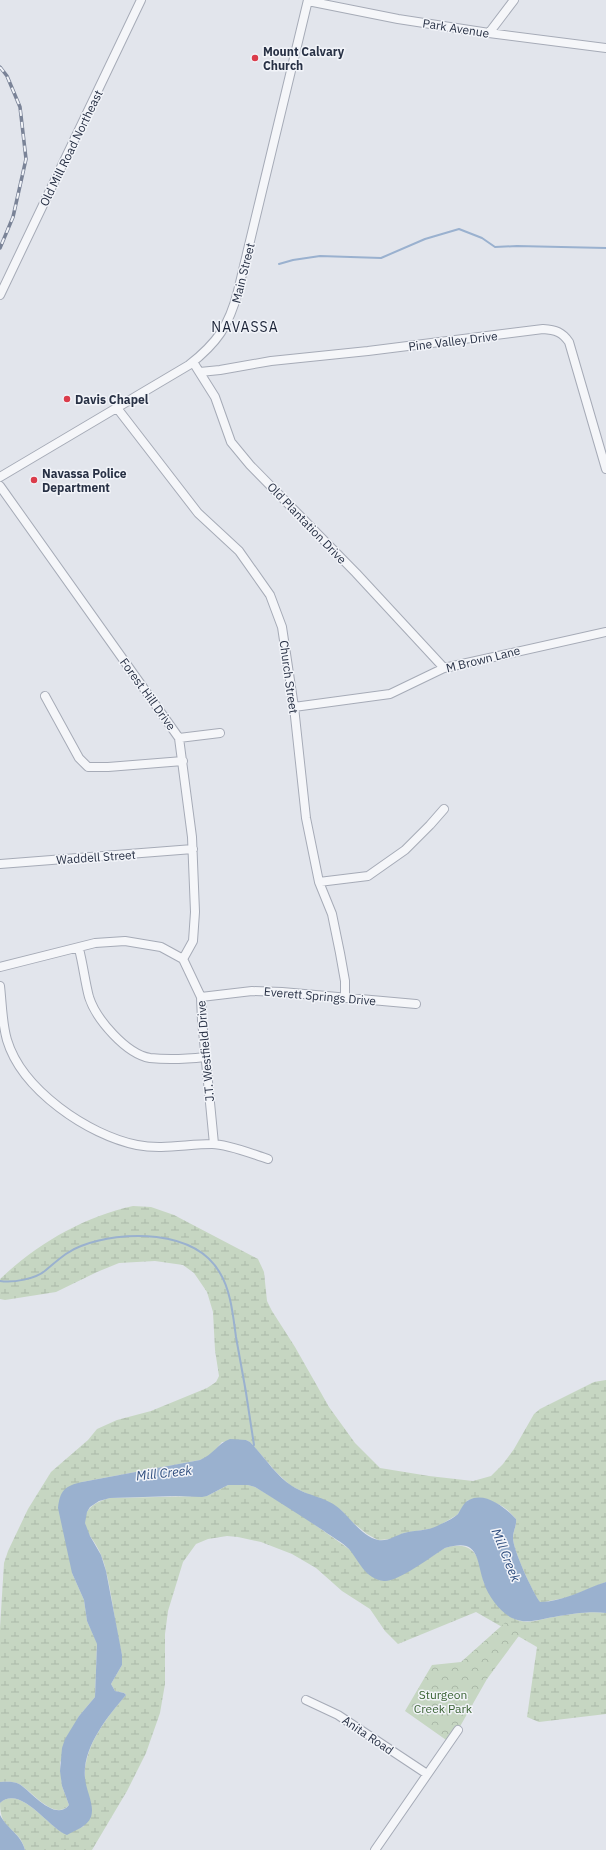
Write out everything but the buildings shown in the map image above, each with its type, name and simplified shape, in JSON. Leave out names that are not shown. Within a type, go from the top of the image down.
[{"type":"street","name":"Old Mill Road Northeast","points":[[0,296],[142,0]]},
{"type":"street","name":"Park Avenue","points":[[308,0],[398,19],[488,33],[606,48]]},
{"type":"street","name":"Main Street","points":[[0,477],[193,362],[218,339],[234,310],[308,0]]},
{"type":"street","points":[[488,33],[514,0]]},
{"type":"street","name":"Pine Valley Drive","points":[[200,372],[271,361],[368,351],[543,329],[555,330],[564,334],[569,342],[606,469]]},
{"type":"street","name":"Old Plantation Drive","points":[[193,362],[215,397],[231,442],[250,465],[356,573],[444,668]]},
{"type":"street","name":"Church Street","points":[[117,408],[198,513],[239,551],[270,595],[282,627],[294,707],[306,818],[319,882],[332,914],[345,981],[345,998]]},
{"type":"street","name":"Forest Hill Drive","points":[[0,486],[179,738],[193,849],[196,912],[193,941],[183,959]]},
{"type":"street","name":"M Brown Lane","points":[[294,707],[390,694],[444,668],[606,632]]},
{"type":"street","points":[[45,696],[79,758],[88,767],[108,767],[183,761]]},
{"type":"street","points":[[179,738],[220,733]]},
{"type":"street","points":[[319,882],[368,876],[405,850],[430,826],[444,809]]},
{"type":"street","name":"Waddell Street","points":[[0,864],[193,849]]},
{"type":"street","points":[[0,967],[79,949],[95,943],[125,941],[161,947],[183,959]]},
{"type":"street","points":[[79,949],[89,997],[102,1023],[124,1046],[148,1058],[183,1059],[205,1057]]},
{"type":"street","name":"J.T. Westfield Drive","points":[[183,959],[201,997],[205,1057],[214,1144]]},
{"type":"street","points":[[0,986],[7,1039],[13,1055],[32,1084],[66,1112],[102,1132],[137,1145],[169,1147],[214,1144],[268,1159]]},
{"type":"street","name":"Everett Springs Drive","points":[[201,997],[252,991],[282,992],[416,1004]]},
{"type":"street","name":"Anita Road","points":[[306,1700],[338,1716],[427,1774]]},
{"type":"street","points":[[375,1850],[458,1730]]},
{"type":"green space","points":[[133,1206],[151,1207],[174,1215],[258,1259],[264,1272],[267,1301],[272,1311],[295,1347],[329,1407],[355,1443],[380,1468],[473,1481],[491,1476],[503,1464],[514,1449],[534,1414],[540,1409],[594,1382],[606,1380],[606,1582],[569,1597],[540,1603],[528,1581],[516,1551],[513,1537],[516,1519],[505,1508],[489,1501],[468,1500],[457,1515],[435,1528],[404,1533],[391,1539],[378,1540],[367,1534],[351,1521],[341,1510],[291,1486],[277,1473],[250,1442],[246,1440],[222,1442],[210,1456],[200,1460],[82,1482],[72,1573],[84,1600],[87,1621],[97,1643],[95,1697],[79,1716],[60,1763],[62,1786],[69,1805],[63,1809],[57,1810],[43,1803],[17,1783],[0,1782],[0,1628],[4,1563],[8,1551],[28,1509],[51,1472],[88,1440],[97,1429],[117,1420],[151,1411],[207,1388],[216,1382],[219,1376],[215,1350],[213,1312],[207,1292],[194,1273],[183,1265],[155,1261],[119,1263],[56,1292],[5,1300],[0,1299],[0,1279],[29,1254],[45,1243],[96,1217]]},
{"type":"green space","points":[[228,1485],[248,1485],[255,1487],[294,1510],[349,1549],[405,1573],[445,1548],[462,1546],[467,1548],[475,1554],[478,1559],[485,1585],[513,1618],[523,1622],[580,1613],[606,1613],[606,1714],[539,1722],[527,1717],[537,1647],[476,1612],[398,1644],[385,1631],[370,1609],[342,1591],[316,1568],[292,1554],[261,1542],[238,1537],[227,1536],[208,1539],[196,1544],[183,1562],[168,1611],[165,1634],[165,1684],[160,1713],[146,1753],[127,1791],[92,1850],[25,1850],[19,1837],[6,1825],[3,1820],[0,1803],[8,1799],[17,1799],[26,1803],[51,1824],[66,1834],[84,1826],[85,1776],[88,1754],[104,1722],[126,1695],[115,1691],[111,1684],[122,1665],[122,1655],[105,1568],[99,1551],[89,1535],[85,1523],[86,1513],[96,1503],[110,1498],[207,1496]]},
{"type":"green space","name":"Sturgeon Creek Park","points":[[508,1620],[521,1633],[487,1679],[458,1730],[449,1742],[405,1711],[432,1665],[461,1662]]},
{"type":"water","name":"Mill Creek","points":[[230,1439],[246,1440],[250,1442],[286,1482],[304,1492],[330,1502],[345,1514],[362,1532],[378,1540],[385,1540],[404,1533],[433,1528],[456,1516],[466,1502],[475,1498],[488,1499],[495,1502],[507,1510],[516,1519],[513,1537],[516,1551],[528,1580],[540,1602],[565,1598],[606,1582],[606,1613],[580,1613],[528,1621],[512,1618],[503,1612],[491,1598],[484,1583],[475,1553],[471,1548],[465,1546],[456,1545],[445,1548],[415,1568],[398,1577],[384,1581],[377,1580],[363,1569],[349,1549],[343,1544],[264,1492],[248,1485],[228,1485],[202,1497],[176,1496],[110,1498],[99,1501],[90,1507],[87,1512],[85,1523],[90,1536],[101,1555],[106,1571],[122,1655],[122,1665],[111,1684],[115,1691],[126,1695],[104,1723],[87,1755],[85,1778],[92,1808],[91,1817],[84,1826],[67,1835],[52,1825],[26,1803],[17,1799],[8,1799],[0,1803],[0,1782],[14,1782],[24,1787],[43,1804],[50,1808],[63,1810],[69,1805],[62,1786],[60,1771],[62,1748],[65,1739],[79,1716],[95,1697],[97,1644],[87,1621],[84,1600],[72,1573],[58,1508],[62,1493],[67,1487],[82,1482],[200,1460],[205,1458]]},
{"type":"water","points":[[0,1815],[23,1844],[25,1850],[0,1850]]},
{"type":"waterway","points":[[279,264],[293,260],[320,256],[381,258],[425,239],[459,229],[482,238],[495,247],[606,248]]},
{"type":"waterway","points":[[0,1281],[18,1281],[36,1276],[76,1248],[116,1237],[156,1237],[176,1241],[194,1248],[209,1259],[220,1273],[227,1288],[233,1312],[250,1418],[254,1445],[252,1447]]},
{"type":"railway","points":[[0,67],[7,76],[20,107],[26,159],[13,217],[0,248]]},
{"type":"place","name":"Mount Calvary Church","points":[[255,58]]},
{"type":"place","name":"Davis Chapel","points":[[67,399]]},
{"type":"place","name":"Navassa Police Department","points":[[34,480]]},
{"type":"district","name":"NAVASSA","points":[[245,327]]}]
